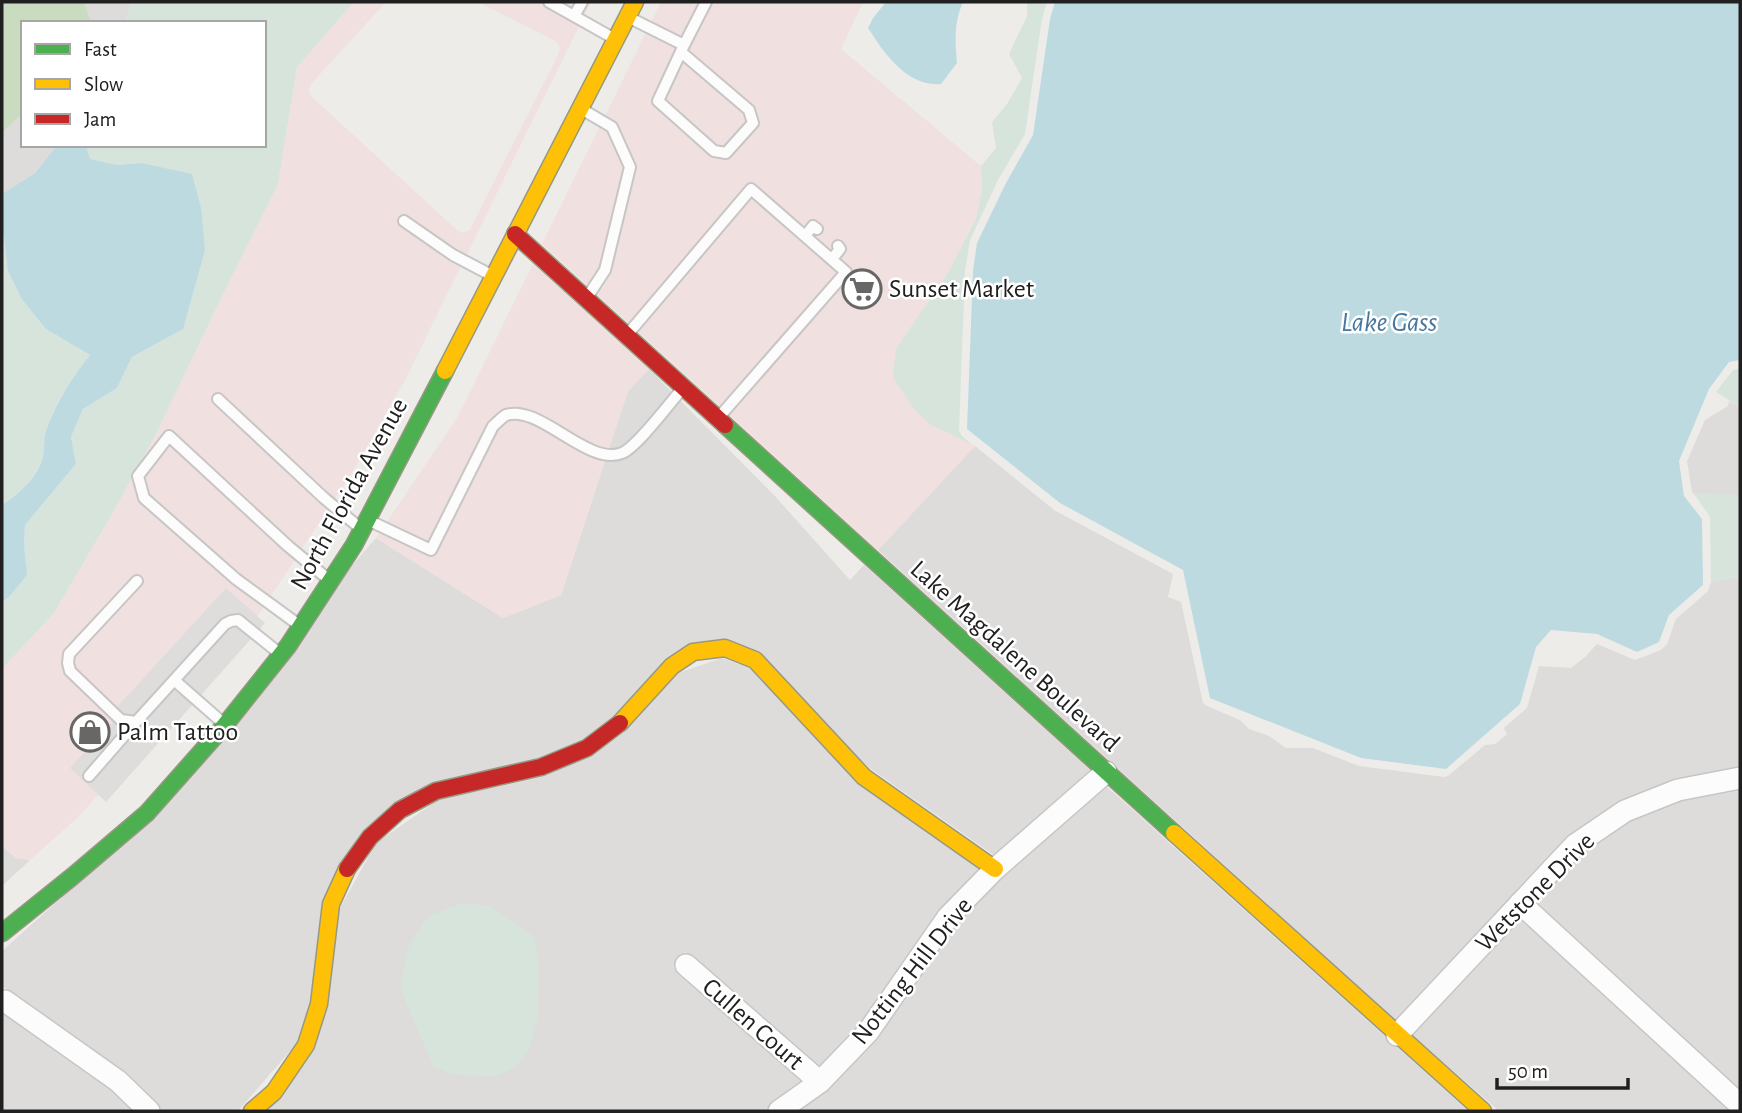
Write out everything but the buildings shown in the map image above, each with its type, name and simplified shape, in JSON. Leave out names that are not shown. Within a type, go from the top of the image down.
[{"type":"street","name":"North Florida Avenue","points":[[2,933],[147,813],[225,725],[301,626],[365,525],[631,9]]},
{"type":"street","name":"Lake Magdalene Boulevard","points":[[516,234],[1106,772],[1483,1111]]},
{"type":"street","points":[[252,1111],[274,1092],[306,1045],[319,1004],[331,904],[346,870],[370,837],[400,810],[436,791],[541,767],[587,748],[621,723],[672,666],[693,652],[725,648],[755,660],[864,777],[995,869]]},
{"type":"street","name":"Notting Hill Drive","points":[[779,1111],[820,1083],[868,1032],[948,917],[995,869],[1106,772]]},
{"type":"street","name":"Wetstone Drive","points":[[1397,1035],[1575,845],[1625,811],[1678,790],[1740,778]]},
{"type":"street","points":[[1520,903],[1740,1105]]},
{"type":"street","name":"Cullen Court","points":[[686,965],[820,1083]]},
{"type":"street","points":[[5,1001],[118,1081],[149,1111]]},
{"type":"lane","points":[[549,2],[616,40]]},
{"type":"lane","points":[[574,16],[582,2]]},
{"type":"lane","points":[[631,9],[683,48],[749,110],[753,123],[726,153],[714,151],[658,101],[683,48],[706,2]]},
{"type":"lane","points":[[581,109],[611,127],[630,167],[605,270],[587,298]]},
{"type":"lane","points":[[627,335],[751,189],[832,259],[846,272],[718,418]]},
{"type":"lane","points":[[404,221],[453,255],[493,276]]},
{"type":"lane","points":[[805,236],[813,226],[817,229]]},
{"type":"lane","points":[[832,259],[840,249],[838,246]]},
{"type":"lane","points":[[218,399],[324,498],[365,525],[431,550],[493,426],[506,415],[534,418],[610,457],[625,453],[638,441],[684,387]]},
{"type":"lane","points":[[301,626],[236,579],[144,498],[138,476],[169,436],[330,582]]},
{"type":"lane","points":[[136,581],[69,654],[68,663],[70,671],[121,720],[136,722]]},
{"type":"lane","points":[[89,776],[225,624],[238,620],[281,655]]},
{"type":"lane","points":[[174,680],[225,725]]},
{"type":"shaded area","points":[[84,2],[131,2],[126,21],[91,21]]},
{"type":"shaded area","points":[[131,2],[354,2],[297,67],[278,184],[155,436],[54,613],[2,669],[2,602],[8,598],[24,546],[25,525],[76,464],[71,437],[83,409],[117,388],[132,357],[183,329],[141,163],[117,165],[90,159],[87,147],[266,147],[266,21],[126,21]]},
{"type":"shaded area","points":[[354,2],[386,2],[311,84],[311,96],[463,233],[470,230],[560,48],[557,42],[478,2],[591,2],[404,382],[353,471],[246,634],[76,819],[30,860],[16,858],[2,846],[2,669],[54,613],[155,436],[278,184],[297,67]]},
{"type":"shaded area","points":[[661,2],[863,2],[841,49],[981,166],[982,190],[976,217],[949,271],[924,307],[931,425],[975,446],[878,550],[542,244]]},
{"type":"shaded area","points":[[1027,2],[1047,2],[1042,19],[1025,134],[998,180],[970,240],[965,271],[959,430],[973,445],[931,425],[914,409],[893,377],[896,349],[949,271],[976,218],[982,190],[981,166],[996,148],[992,122],[1007,104],[1022,78],[1009,54],[1027,16]]},
{"type":"shaded area","points":[[21,115],[21,147],[55,147],[35,173],[2,194],[2,133]]},
{"type":"shaded area","points":[[2,229],[46,329],[90,355],[66,388],[52,415],[45,432],[43,456],[37,471],[21,490],[2,505]]},
{"type":"shaded area","points":[[533,264],[649,369],[628,391],[561,595],[503,618],[376,538],[457,418]]},
{"type":"shaded area","points":[[649,369],[773,494],[850,580],[864,565],[1092,772],[995,856],[871,769],[729,639],[583,740],[364,830],[298,1042],[238,1111],[163,1111],[124,1073],[4,987],[2,990],[2,951],[61,898],[376,538],[503,618],[561,595],[628,391]]},
{"type":"shaded area","points":[[1740,369],[1740,407],[1716,392],[1733,370]]},
{"type":"shaded area","points":[[1729,401],[1740,407],[1740,495],[1694,494],[1687,461],[1705,420],[1728,406]]},
{"type":"shaded area","points":[[975,446],[1054,510],[1173,574],[1168,597],[1181,602],[1203,703],[1240,720],[1249,729],[1269,736],[1286,748],[1313,748],[1359,766],[1448,776],[1485,745],[1495,744],[1507,734],[1504,728],[1527,708],[1539,666],[1571,668],[1597,644],[1635,660],[1661,650],[1667,644],[1676,619],[1708,591],[1711,582],[1740,577],[1740,768],[1621,803],[1397,1022],[878,550]]},
{"type":"shaded area","points":[[1694,494],[1740,495],[1740,577],[1711,582],[1710,518]]},
{"type":"shaded area","points":[[226,588],[265,623],[106,802],[70,768],[112,723],[119,705]]},
{"type":"shaded area","points":[[722,658],[749,668],[980,871],[861,1026],[820,1069],[685,952],[673,967],[804,1082],[763,1111],[266,1111],[282,1097],[341,906],[376,843],[438,800],[542,777],[678,673]]},
{"type":"shaded area","points":[[1105,785],[1468,1111],[795,1111],[820,1096],[876,1037],[955,923],[1001,875]]},
{"type":"shaded area","points":[[1740,788],[1740,1091],[1534,901],[1581,853],[1629,820],[1679,800]]},
{"type":"shaded area","points":[[2,846],[16,858],[30,860],[2,886]]},
{"type":"shaded area","points":[[463,903],[491,906],[535,938],[539,970],[538,1017],[530,1048],[515,1067],[497,1076],[453,1075],[433,1066],[400,987],[408,948],[428,916]]},
{"type":"shaded area","points":[[1520,916],[1732,1111],[1499,1111],[1411,1034]]},
{"type":"shaded area","points":[[2,1011],[111,1089],[134,1111],[2,1111]]},
{"type":"green space","points":[[2,2],[84,2],[91,21],[21,21],[21,115],[2,133]]},
{"type":"water","points":[[886,2],[963,2],[956,32],[957,63],[941,84],[918,80],[907,74],[874,38],[868,28]]},
{"type":"water","name":"Lake Gass","points":[[1055,2],[1740,2],[1740,360],[1729,362],[1709,389],[1679,461],[1684,496],[1702,519],[1703,585],[1669,615],[1659,642],[1637,652],[1597,634],[1551,630],[1536,647],[1520,704],[1446,769],[1361,758],[1210,698],[1183,570],[1060,503],[967,429],[973,271],[977,243],[1033,135],[1050,19]]},
{"type":"water","points":[[55,147],[87,147],[90,159],[117,165],[141,163],[192,174],[201,208],[205,250],[183,329],[132,357],[117,388],[83,409],[71,437],[76,464],[25,525],[27,575],[2,602],[2,505],[21,490],[37,471],[43,457],[45,433],[52,416],[66,389],[90,355],[46,329],[22,299],[8,271],[2,228],[2,194],[35,173]]},
{"type":"traffic: fast","points":[[2,933],[147,813],[225,725],[288,646],[354,545],[445,371]]},
{"type":"traffic: fast","points":[[725,425],[1174,833]]},
{"type":"traffic: slow","points":[[445,371],[635,2]]},
{"type":"traffic: slow","points":[[620,723],[672,666],[693,652],[725,648],[755,660],[864,777],[995,869]]},
{"type":"traffic: slow","points":[[1174,833],[1483,1111]]},
{"type":"traffic: slow","points":[[252,1111],[274,1092],[306,1045],[319,1004],[331,904],[347,869]]},
{"type":"traffic: jam","points":[[515,234],[725,425]]},
{"type":"traffic: jam","points":[[347,869],[370,837],[400,810],[436,791],[541,767],[587,748],[620,723]]},
{"type":"place","name":"Sunset Market","points":[[862,289]]},
{"type":"place","name":"Palm Tattoo","points":[[90,732]]}]
